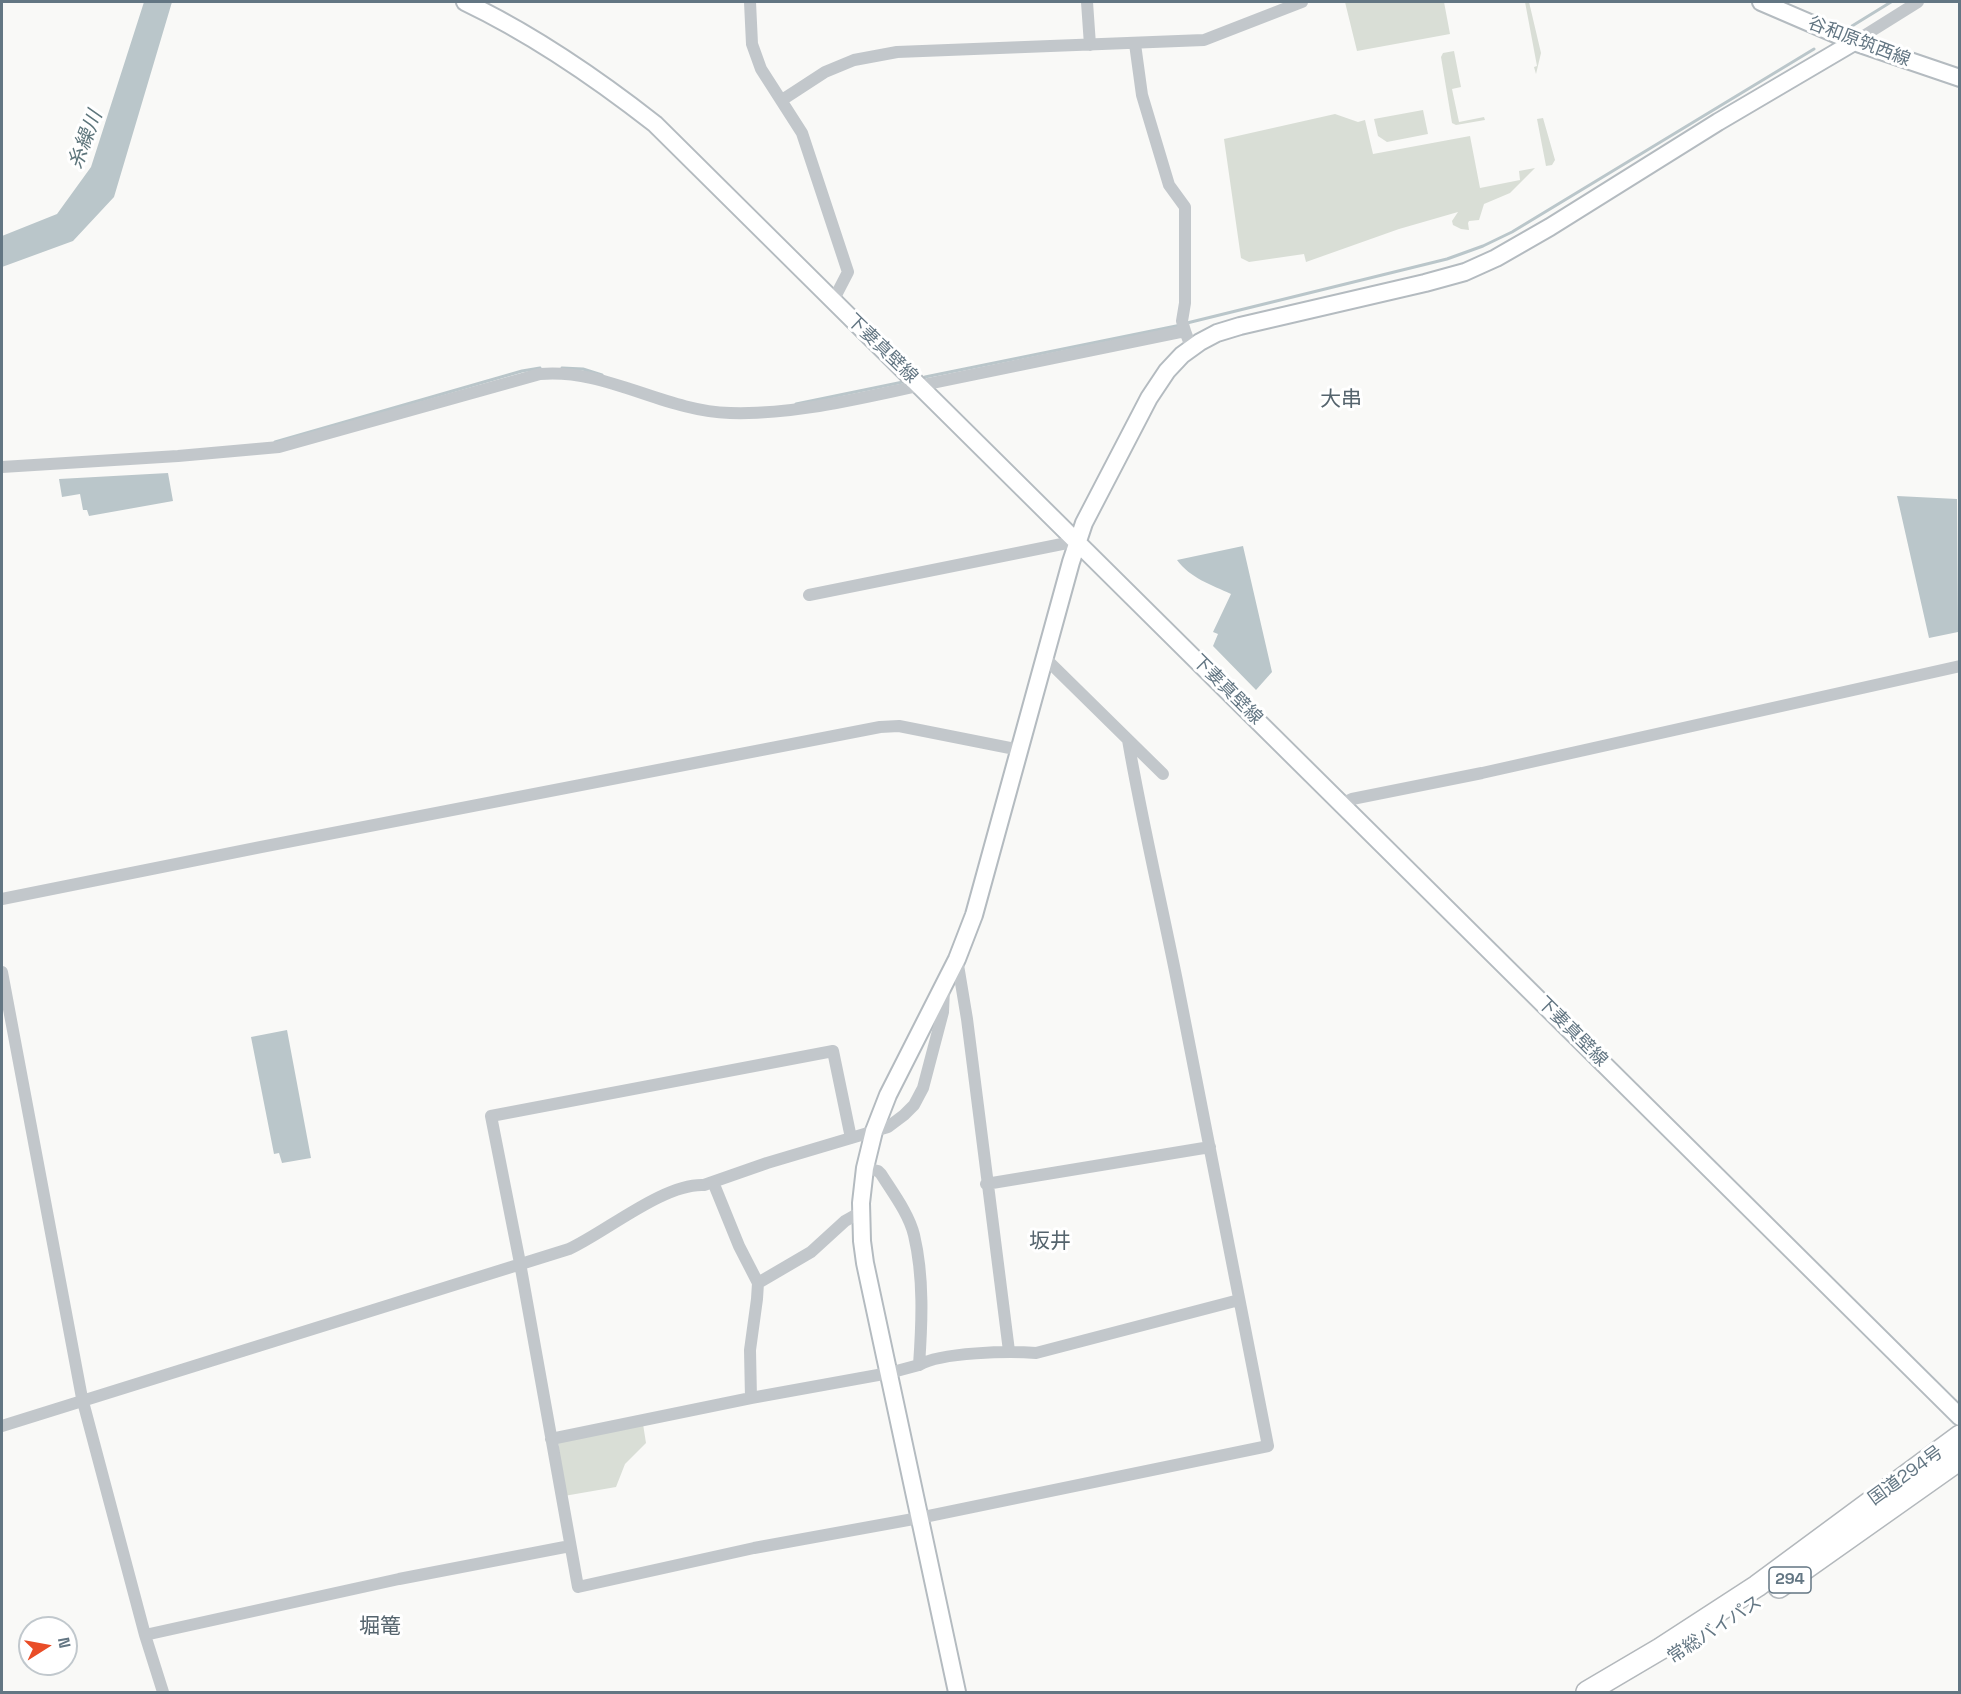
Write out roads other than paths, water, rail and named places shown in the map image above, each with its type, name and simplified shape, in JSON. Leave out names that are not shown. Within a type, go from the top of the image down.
[{"type":"highway","name":"国道294号","points":[[1852,1515],[1959,1436]]},
{"type":"highway","name":"常総バイパス","points":[[1615,1692],[1664,1664],[1764,1598],[1959,1459]]},
{"type":"highway","name":"常総バイパス","points":[[1587,1692],[1660,1649],[1757,1586],[1852,1515]]},
{"type":"main road","name":"下妻真壁線","points":[[465,2],[497,17],[561,55],[655,124],[1959,1417]]},
{"type":"main road","name":"谷和原筑西線","points":[[1761,2],[1854,42],[1959,78]]},
{"type":"main road","points":[[957,1692],[865,1263],[861,1212],[865,1168],[874,1131],[888,1095],[957,959],[974,915],[1077,541],[1084,523],[1149,398],[1174,362],[1191,347],[1217,333],[1234,327],[1425,284],[1465,272],[1496,258],[1854,42]]},
{"type":"street","points":[[750,2],[752,44],[761,69],[802,133],[848,272],[833,300]]},
{"type":"street","points":[[1087,2],[1090,45]]},
{"type":"street","points":[[782,100],[825,72],[854,60],[897,52],[1204,40],[1302,2]]},
{"type":"street","points":[[1854,42],[1918,2]]},
{"type":"street","points":[[1135,44],[1142,95],[1169,185],[1185,207],[1184,326],[1191,347]]},
{"type":"street","points":[[2,466],[178,456],[279,447],[524,377],[552,373],[591,378],[682,407],[729,413],[790,410],[920,386],[1184,326]]},
{"type":"street","points":[[808,595],[1077,541]]},
{"type":"street","points":[[1045,658],[1163,774]]},
{"type":"street","points":[[1341,804],[1352,799],[1482,773],[1959,666]]},
{"type":"street","points":[[2,899],[880,728],[899,726],[1020,750]]},
{"type":"street","points":[[851,1138],[833,1051],[491,1116],[520,1263],[578,1587],[754,1548],[919,1518],[1268,1446],[1128,740]]},
{"type":"street","points":[[957,959],[967,1019],[986,1184],[1009,1351]]},
{"type":"street","points":[[2,972],[84,1400],[145,1635],[163,1692]]},
{"type":"street","points":[[2,1426],[579,1244],[668,1194],[694,1184],[704,1185],[767,1163],[888,1127],[914,1105],[923,1088],[943,1012],[944,985]]},
{"type":"street","points":[[986,1184],[1210,1147]]},
{"type":"street","points":[[865,1168],[881,1174],[905,1213],[914,1234],[922,1318],[920,1365]]},
{"type":"street","points":[[713,1182],[739,1246],[758,1283],[758,1299],[750,1350],[751,1398]]},
{"type":"street","points":[[758,1283],[811,1252],[845,1221],[861,1212]]},
{"type":"street","points":[[551,1439],[751,1398],[889,1373],[920,1365],[929,1359],[1009,1351],[1036,1353],[1239,1300]]},
{"type":"street","points":[[145,1635],[387,1582],[570,1546]]},
{"type":"waterway","points":[[1852,26],[1891,2]]},
{"type":"waterway","points":[[1187,323],[1447,259],[1483,246],[1512,232],[1814,49]]},
{"type":"waterway","points":[[925,377],[1181,325]]},
{"type":"waterway","points":[[275,442],[522,371],[540,368]]},
{"type":"waterway","points":[[562,368],[583,369],[602,375]]},
{"type":"waterway","points":[[796,404],[903,382]]},
{"type":"district","name":"大串","points":[[1341,400]]},
{"type":"district","name":"坂井","points":[[1050,1242]]},
{"type":"district","name":"堀篭","points":[[380,1627]]},
{"type":"water label","name":"糸繰川","points":[[86,140]]}]
